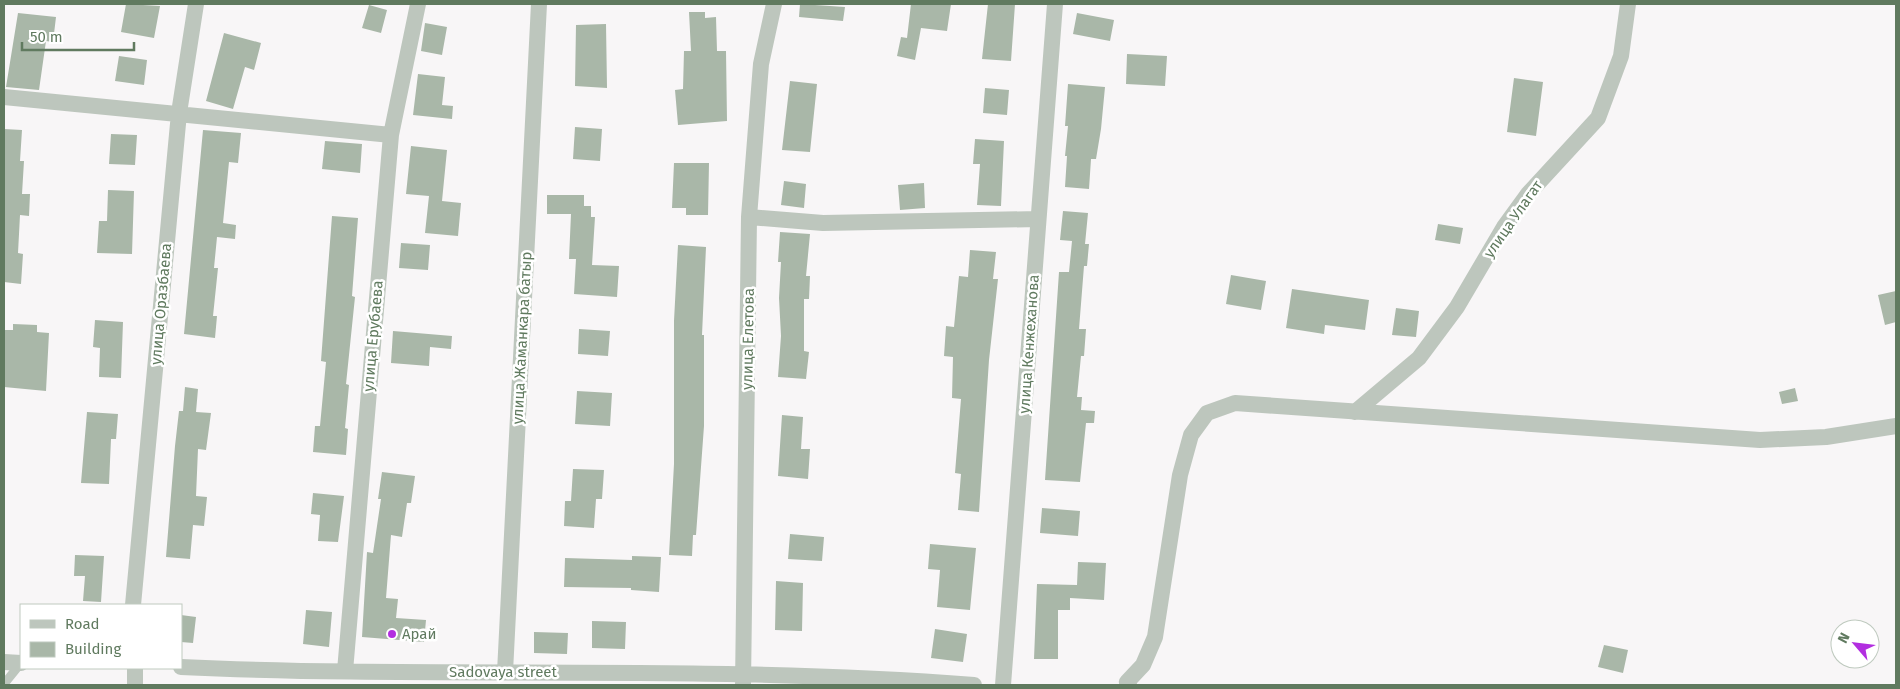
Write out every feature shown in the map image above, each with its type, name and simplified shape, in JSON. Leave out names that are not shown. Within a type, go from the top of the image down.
[{"type":"street","name":"улица Оразбаева","points":[[133,604],[179,112],[196,4]]},
{"type":"street","name":"улица Ерубаева","points":[[345,671],[391,135],[418,4]]},
{"type":"street","name":"улица Жаманкара батыр","points":[[505,672],[539,4]]},
{"type":"street","name":"улица Елетова","points":[[743,681],[749,217],[761,64],[774,4]]},
{"type":"street","name":"улица Кенжеханова","points":[[1003,685],[1055,4]]},
{"type":"street","name":"улица Улагат","points":[[1355,412],[1425,351],[1457,307],[1504,227],[1528,194],[1598,118],[1621,56],[1628,4]]},
{"type":"street","points":[[4,97],[147,112],[179,112],[391,135]]},
{"type":"street","points":[[749,217],[823,223],[1038,220]]},
{"type":"street","points":[[1123,684],[1143,665],[1155,638],[1180,476],[1191,436],[1207,413],[1235,403],[1760,440],[1826,438],[1896,426]]},
{"type":"street","points":[[4,662],[20,663]]},
{"type":"street","name":"Sadovaya street","points":[[182,667],[250,678],[345,671],[412,678],[505,672],[523,678],[743,681],[880,678],[974,685]]},
{"type":"street","points":[[135,669],[136,685]]},
{"type":"lane","points":[[4,684],[20,664]]},
{"type":"building","points":[[126,4],[160,6],[154,38],[121,32]]},
{"type":"building","points":[[800,4],[845,7],[843,21],[799,17]]},
{"type":"building","points":[[911,4],[951,4],[947,31],[921,28],[915,60],[897,56],[901,37],[907,38]]},
{"type":"building","points":[[988,4],[1015,4],[1011,61],[982,59]]},
{"type":"building","points":[[369,5],[387,10],[381,33],[362,28]]},
{"type":"building","points":[[689,12],[705,12],[705,18],[716,17],[717,51],[726,51],[727,121],[678,125],[675,90],[683,89],[684,51],[691,51]]},
{"type":"building","points":[[18,13],[56,17],[53,42],[46,41],[39,90],[6,87]]},
{"type":"building","points":[[1077,13],[1114,20],[1110,41],[1073,34]]},
{"type":"building","points":[[425,23],[447,27],[442,55],[421,51]]},
{"type":"building","points":[[606,24],[607,88],[575,86],[576,25]]},
{"type":"building","points":[[224,33],[261,43],[254,70],[245,67],[233,109],[206,101]]},
{"type":"building","points":[[1127,54],[1167,56],[1165,86],[1126,84]]},
{"type":"building","points":[[119,56],[147,60],[144,85],[115,81]]},
{"type":"building","points":[[418,74],[445,77],[442,105],[453,106],[452,119],[413,115]]},
{"type":"building","points":[[1514,78],[1543,82],[1536,136],[1507,132]]},
{"type":"building","points":[[790,81],[817,84],[810,152],[782,150]]},
{"type":"building","points":[[1068,84],[1105,87],[1096,159],[1091,159],[1089,189],[1065,187],[1067,156],[1065,156],[1068,126],[1065,126]]},
{"type":"building","points":[[985,88],[1009,90],[1007,115],[983,113]]},
{"type":"building","points":[[575,127],[602,129],[600,161],[573,159]]},
{"type":"building","points":[[4,129],[22,130],[20,161],[24,161],[22,194],[30,194],[29,216],[20,215],[18,253],[23,254],[21,284],[4,282]]},
{"type":"building","points":[[203,130],[241,133],[238,163],[229,162],[223,223],[236,225],[235,239],[217,237],[214,268],[218,268],[213,316],[217,316],[215,338],[184,334]]},
{"type":"building","points":[[111,134],[137,135],[135,165],[109,164]]},
{"type":"building","points":[[975,139],[1004,141],[1001,206],[977,205],[980,164],[973,164]]},
{"type":"building","points":[[325,141],[362,144],[360,173],[322,169]]},
{"type":"building","points":[[411,146],[447,150],[442,201],[461,203],[458,236],[425,233],[429,196],[406,194]]},
{"type":"building","points":[[674,163],[709,163],[708,215],[686,215],[686,208],[672,208]]},
{"type":"building","points":[[784,181],[806,184],[804,208],[781,205]]},
{"type":"building","points":[[924,183],[925,208],[900,210],[898,185]]},
{"type":"building","points":[[108,190],[134,191],[132,254],[97,253],[99,221],[107,221]]},
{"type":"building","points":[[547,195],[584,195],[584,206],[591,206],[591,217],[595,217],[592,265],[619,266],[617,297],[574,294],[576,259],[569,259],[571,214],[547,214]]},
{"type":"building","points":[[1063,211],[1088,213],[1085,244],[1089,244],[1087,266],[1084,266],[1079,329],[1086,329],[1084,356],[1081,356],[1077,397],[1082,397],[1081,410],[1095,411],[1094,423],[1086,423],[1080,482],[1045,480],[1059,272],[1069,272],[1072,241],[1060,240]]},
{"type":"building","points":[[332,216],[358,218],[352,296],[355,297],[346,384],[349,385],[345,428],[348,429],[346,455],[313,452],[315,426],[320,426],[326,362],[321,361]]},
{"type":"building","points":[[1438,224],[1463,228],[1460,244],[1435,240]]},
{"type":"building","points":[[780,232],[810,234],[806,276],[810,276],[809,299],[804,299],[804,351],[809,352],[806,379],[778,377],[781,336],[779,298],[781,262],[778,262]]},
{"type":"building","points":[[401,243],[430,245],[428,270],[399,268]]},
{"type":"building","points":[[678,245],[706,247],[702,335],[704,335],[704,426],[696,535],[693,535],[692,556],[669,555],[674,464],[674,321]]},
{"type":"building","points":[[970,250],[996,252],[993,279],[998,279],[989,360],[979,512],[958,510],[961,474],[955,473],[961,399],[952,398],[953,357],[944,356],[946,326],[954,327],[959,276],[968,277]]},
{"type":"building","points":[[1231,275],[1266,281],[1261,310],[1226,304]]},
{"type":"building","points":[[1292,289],[1369,300],[1365,330],[1325,325],[1324,334],[1286,328]]},
{"type":"building","points":[[1896,291],[1896,322],[1885,325],[1878,295]]},
{"type":"building","points":[[1396,308],[1419,311],[1416,337],[1392,335]]},
{"type":"building","points":[[95,320],[123,322],[121,378],[99,377],[100,348],[93,347]]},
{"type":"building","points":[[13,324],[37,325],[37,332],[49,333],[46,391],[4,387],[5,330],[13,330]]},
{"type":"building","points":[[579,329],[610,331],[608,356],[578,354]]},
{"type":"building","points":[[393,331],[452,336],[451,349],[430,347],[429,366],[391,363]]},
{"type":"building","points":[[185,387],[198,389],[196,412],[211,413],[206,450],[198,449],[196,496],[207,497],[204,526],[193,525],[190,559],[166,557],[175,446],[179,411],[183,411]]},
{"type":"building","points":[[1795,388],[1798,401],[1782,404],[1779,392]]},
{"type":"building","points":[[577,391],[612,393],[610,426],[575,424]]},
{"type":"building","points":[[87,412],[118,414],[116,439],[111,439],[109,484],[81,483]]},
{"type":"building","points":[[782,415],[803,417],[801,449],[810,449],[808,479],[778,476]]},
{"type":"building","points":[[573,469],[604,470],[602,499],[596,499],[594,528],[564,526],[565,501],[571,501]]},
{"type":"building","points":[[382,472],[415,476],[411,503],[407,503],[402,537],[391,535],[386,598],[398,599],[396,618],[426,620],[424,642],[362,637],[367,552],[373,553],[381,499],[378,499]]},
{"type":"building","points":[[313,493],[344,496],[338,542],[318,541],[320,515],[311,514]]},
{"type":"building","points":[[1042,508],[1080,511],[1078,536],[1040,533]]},
{"type":"building","points":[[790,534],[824,537],[822,561],[788,559]]},
{"type":"building","points":[[930,544],[976,548],[970,610],[937,607],[940,570],[928,569]]},
{"type":"building","points":[[75,555],[104,556],[101,602],[83,601],[85,576],[74,576]]},
{"type":"building","points":[[632,556],[661,557],[659,592],[631,590],[631,588],[564,587],[565,558],[632,560]]},
{"type":"building","points":[[1078,562],[1106,563],[1104,600],[1070,598],[1070,610],[1058,610],[1058,659],[1034,659],[1037,584],[1077,585]]},
{"type":"building","points":[[776,581],[803,583],[802,631],[775,630]]},
{"type":"building","points":[[306,610],[332,612],[329,647],[303,644]]},
{"type":"building","points":[[182,615],[196,617],[193,643],[182,642]]},
{"type":"building","points":[[592,621],[626,622],[625,649],[592,648]]},
{"type":"building","points":[[935,629],[967,634],[963,662],[931,658]]},
{"type":"building","points":[[534,632],[568,633],[567,654],[534,653]]},
{"type":"building","points":[[1604,645],[1628,650],[1623,673],[1598,667]]},
{"type":"place","name":"Арай","points":[[392,634]]}]
